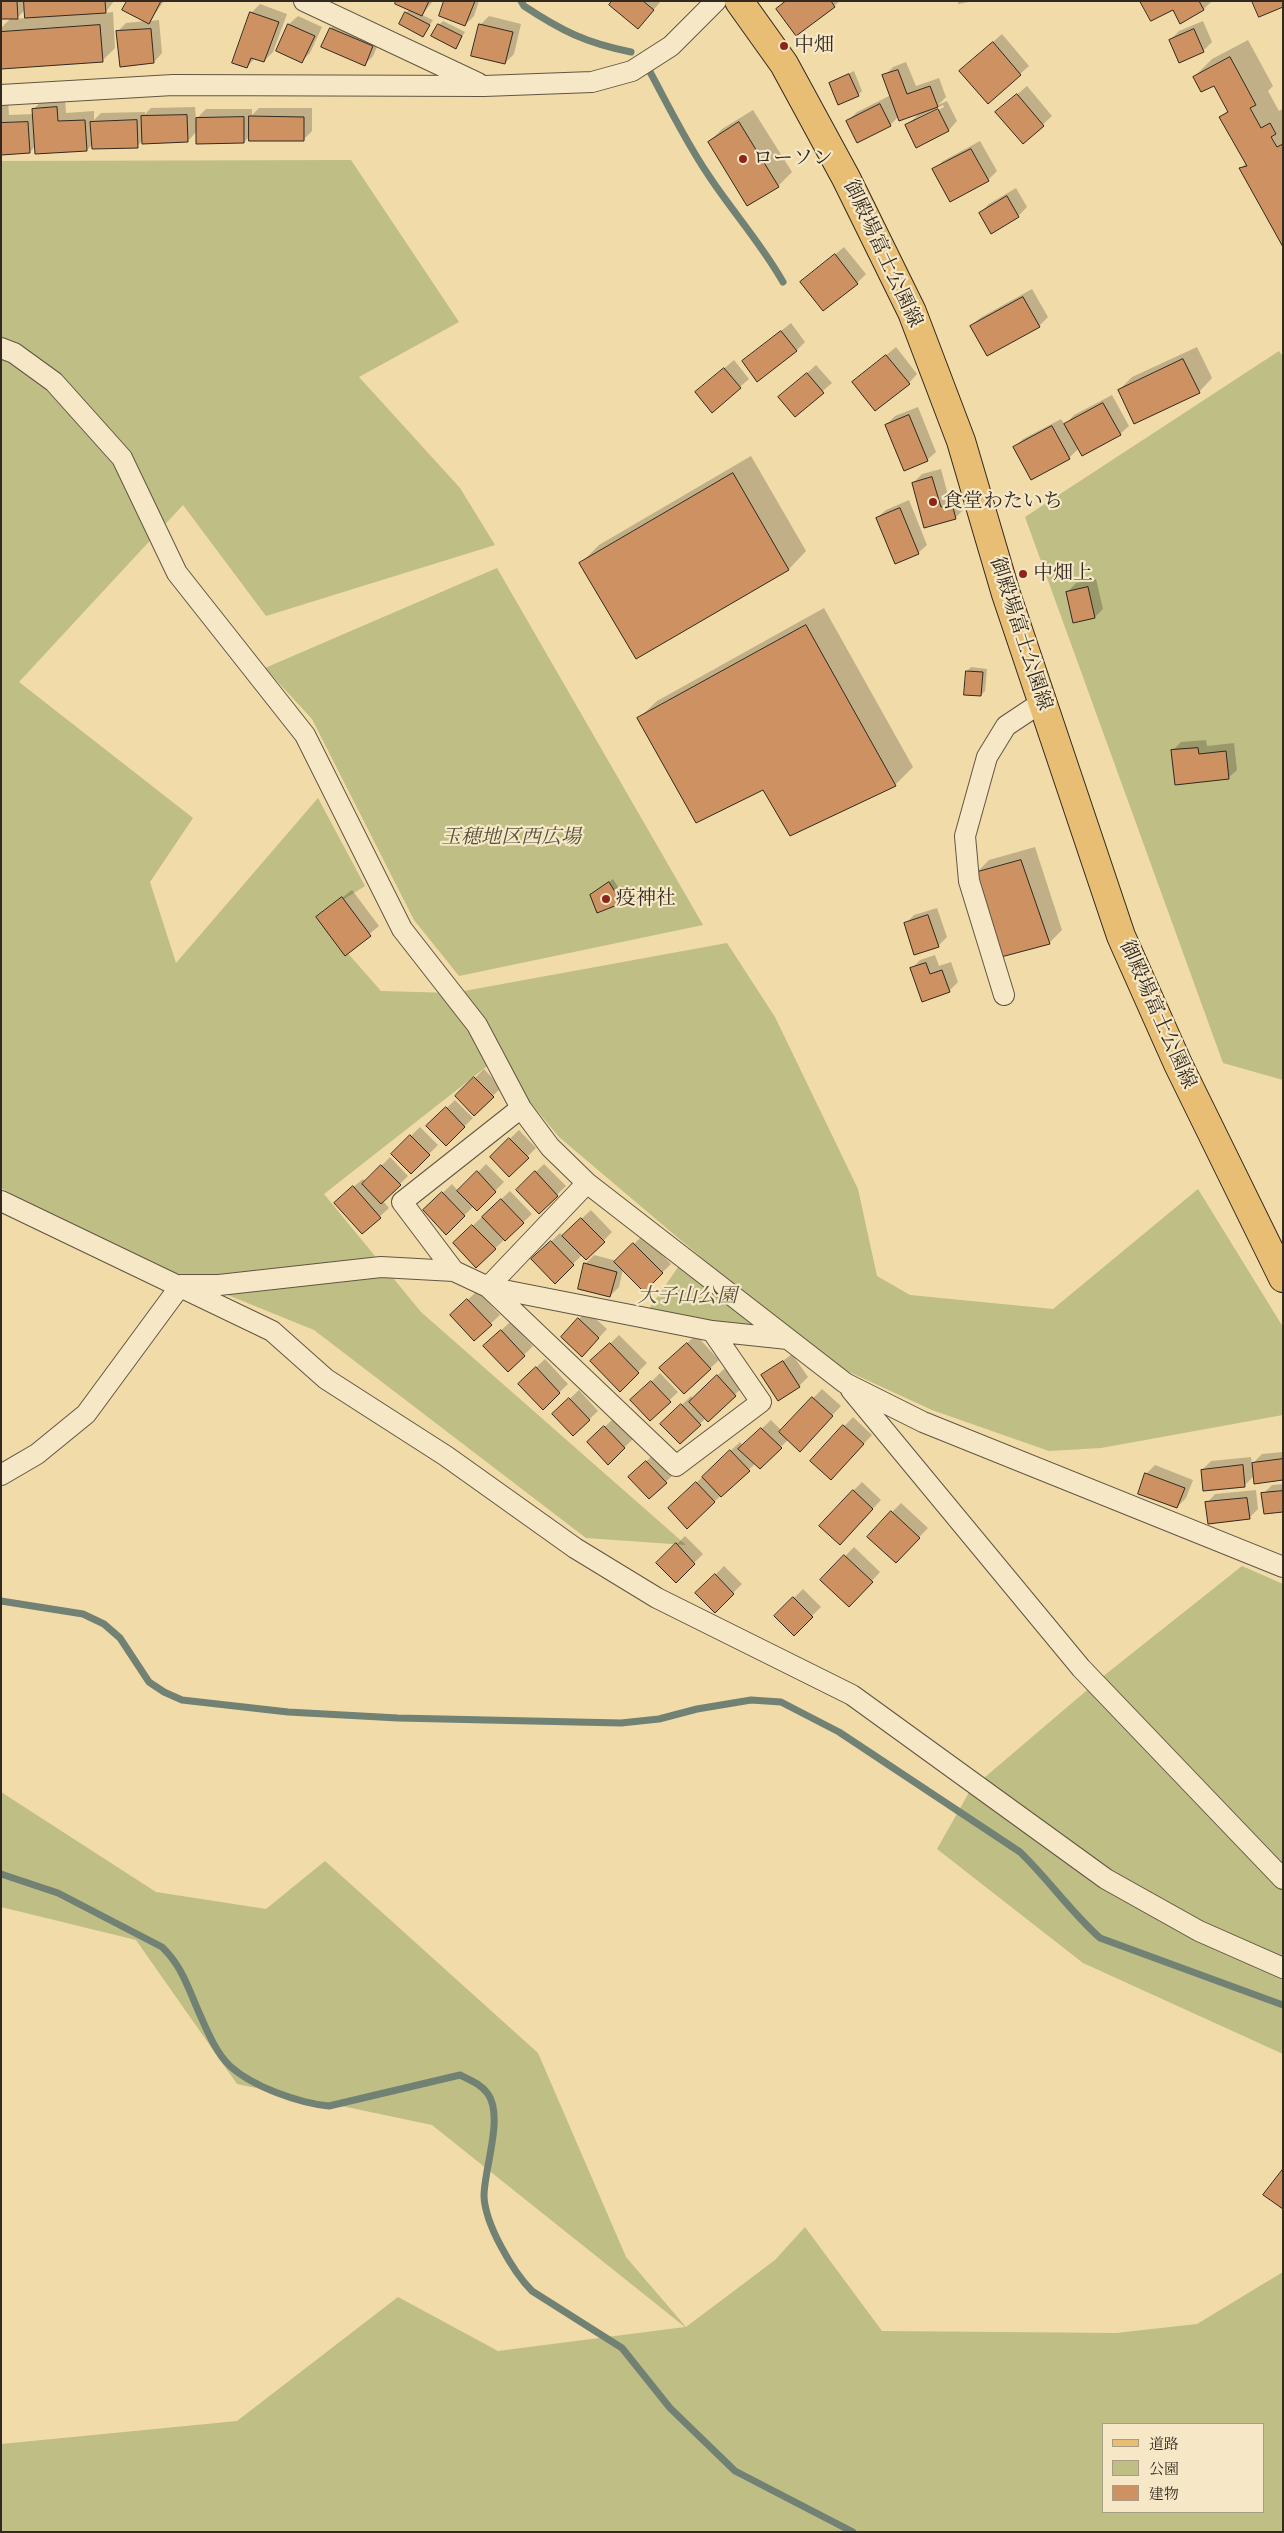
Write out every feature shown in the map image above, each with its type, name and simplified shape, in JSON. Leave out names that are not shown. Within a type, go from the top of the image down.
[{"type":"main road","name":"御殿場富士公園線","points":[[739,1],[784,64],[846,178],[912,312],[961,441],[1006,594],[1121,936],[1182,1073],[1283,1278]]},
{"type":"street","points":[[304,1],[484,86]]},
{"type":"street","points":[[1,95],[173,85],[484,86],[592,82],[632,71],[671,46],[716,1]]},
{"type":"street","points":[[1,348],[14,353],[54,382],[122,458],[177,573],[305,735],[402,929],[477,1025],[521,1108],[550,1147],[587,1183],[845,1384],[1081,1668],[1283,1879]]},
{"type":"street","points":[[1004,995],[969,881],[965,836],[987,757],[1006,726],[1042,702]]},
{"type":"street","points":[[454,1271],[402,1202],[521,1108]]},
{"type":"street","points":[[488,1287],[587,1183]]},
{"type":"street","points":[[1,1201],[180,1285],[272,1331],[326,1379],[446,1456],[584,1553],[657,1598],[852,1695],[1106,1879],[1200,1931],[1283,1968]]},
{"type":"street","points":[[180,1285],[219,1285],[381,1267],[454,1271],[488,1287],[712,1331],[788,1339]]},
{"type":"street","points":[[1,1475],[37,1454],[86,1414],[180,1285]]},
{"type":"street","points":[[488,1287],[676,1466],[762,1402],[712,1331]]},
{"type":"street","points":[[845,1384],[924,1422],[1283,1567]]},
{"type":"green space","points":[[351,160],[459,322],[359,377],[460,488],[495,545],[266,616],[183,505],[19,682],[193,818],[150,882],[176,963],[318,798],[365,886],[316,917],[381,991],[453,993],[727,943],[775,1017],[858,1189],[877,1276],[910,1295],[1053,1309],[1198,1189],[1283,1327],[1283,1415],[1101,1448],[1049,1451],[932,1410],[821,1359],[559,1137],[495,1060],[324,1194],[421,1312],[686,1545],[586,1538],[314,1330],[107,1246],[1,1188],[1,161]]},
{"type":"green space","points":[[1279,351],[1283,357],[1283,1080],[1223,1063],[1025,517]]},
{"type":"green space","name":"玉穂地区西広場","points":[[497,568],[703,925],[459,976],[414,920],[312,719],[265,668]]},
{"type":"green space","name":"大子山公園","points":[[681,1263],[773,1333],[646,1313]]},
{"type":"green space","points":[[1242,1566],[1283,1584],[1283,2054],[1083,1963],[937,1849],[971,1789],[1106,1674]]},
{"type":"green space","points":[[1,1792],[156,1892],[266,1909],[325,1861],[538,2053],[626,2257],[686,2327],[775,2260],[805,2227],[882,2331],[1116,2333],[1197,2324],[1283,2272],[1283,2532],[1,2532],[1,2444],[237,2421],[398,2297],[498,2351],[685,2327],[432,2125],[237,2084],[136,1940],[1,1907]]},
{"type":"building","points":[[1,1],[17,1],[18,19],[1,19]]},
{"type":"building","points":[[24,1],[105,1],[106,13],[25,18]]},
{"type":"building","points":[[127,1],[161,1],[149,24],[122,10]]},
{"type":"building","points":[[396,1],[429,1],[422,16],[395,4]]},
{"type":"building","points":[[444,1],[475,1],[465,26],[439,16]]},
{"type":"building","points":[[612,1],[643,1],[654,10],[638,29],[609,5]]},
{"type":"building","points":[[786,1],[831,1],[835,7],[796,36],[776,9]]},
{"type":"building","points":[[1140,1],[1199,1],[1204,10],[1180,24],[1173,10],[1151,21]]},
{"type":"building","points":[[1252,1],[1283,1],[1283,7],[1259,17]]},
{"type":"building","points":[[250,12],[279,22],[264,62],[251,58],[247,68],[232,63]]},
{"type":"building","points":[[405,12],[430,25],[423,37],[399,24]]},
{"type":"building","points":[[288,24],[315,36],[302,63],[276,51]]},
{"type":"building","points":[[438,24],[462,36],[456,49],[431,36]]},
{"type":"building","points":[[479,24],[513,32],[505,64],[471,56]]},
{"type":"building","points":[[100,25],[103,62],[1,69],[1,32]]},
{"type":"building","points":[[330,28],[373,46],[365,66],[321,47]]},
{"type":"building","points":[[151,29],[154,63],[120,67],[116,31]]},
{"type":"building","points":[[1194,29],[1204,52],[1179,63],[1169,40]]},
{"type":"building","points":[[993,42],[1021,75],[988,104],[959,71]]},
{"type":"building","points":[[1230,57],[1256,105],[1250,108],[1261,128],[1270,123],[1276,134],[1271,137],[1277,147],[1283,144],[1283,247],[1239,168],[1247,166],[1219,117],[1228,112],[1214,86],[1201,92],[1193,77]]},
{"type":"building","points":[[898,70],[907,94],[930,86],[938,107],[899,121],[882,75]]},
{"type":"building","points":[[849,74],[859,96],[838,105],[829,83]]},
{"type":"building","points":[[1017,94],[1044,126],[1023,144],[995,112]]},
{"type":"building","points":[[880,104],[891,126],[857,143],[846,121]]},
{"type":"building","points":[[57,107],[58,121],[85,120],[87,151],[35,154],[32,109]]},
{"type":"building","points":[[938,109],[949,131],[916,148],[905,125]]},
{"type":"building","points":[[187,115],[188,142],[142,144],[141,116]]},
{"type":"building","points":[[249,116],[304,117],[304,141],[249,141]]},
{"type":"building","points":[[244,117],[244,143],[196,144],[196,118]]},
{"type":"building","points":[[137,120],[138,148],[92,149],[90,122]]},
{"type":"building","points":[[28,122],[30,153],[1,155],[1,123]]},
{"type":"building","points":[[739,122],[779,187],[747,206],[708,142]]},
{"type":"building","points":[[971,149],[989,181],[950,202],[932,169]]},
{"type":"building","points":[[1007,196],[1019,217],[991,234],[979,213]]},
{"type":"building","points":[[835,254],[858,284],[823,311],[800,282]]},
{"type":"building","points":[[1023,297],[1040,327],[987,356],[970,326]]},
{"type":"building","points":[[781,331],[797,351],[757,382],[742,361]]},
{"type":"building","points":[[886,355],[910,384],[875,411],[852,382]]},
{"type":"building","points":[[1183,359],[1200,393],[1134,424],[1118,390]]},
{"type":"building","points":[[724,368],[741,388],[712,413],[695,392]]},
{"type":"building","points":[[807,373],[824,393],[795,417],[778,397]]},
{"type":"building","points":[[1103,403],[1121,435],[1082,456],[1064,424]]},
{"type":"building","points":[[909,415],[928,461],[904,471],[885,425]]},
{"type":"building","points":[[1052,426],[1070,459],[1031,480],[1013,447]]},
{"type":"building","points":[[733,473],[789,570],[636,659],[579,563]]},
{"type":"building","points":[[932,477],[941,507],[952,504],[956,519],[924,528],[912,483]]},
{"type":"building","points":[[900,508],[919,554],[895,564],[876,518]]},
{"type":"building","points":[[1088,587],[1095,618],[1073,623],[1066,592]]},
{"type":"building","points":[[806,625],[896,786],[790,836],[763,790],[696,823],[637,718]]},
{"type":"building","points":[[966,671],[983,672],[981,696],[964,695]]},
{"type":"building","points":[[1198,748],[1199,754],[1226,751],[1229,779],[1175,785],[1171,750]]},
{"type":"building","points":[[1021,860],[1050,944],[1001,957],[974,873]]},
{"type":"building","name":"疫神社","points":[[609,882],[622,903],[597,913],[590,895]]},
{"type":"building","points":[[342,897],[371,936],[345,956],[316,917]]},
{"type":"building","points":[[928,915],[939,947],[914,955],[904,923]]},
{"type":"building","points":[[926,963],[930,974],[942,970],[950,992],[922,1002],[910,968]]},
{"type":"building","points":[[474,1077],[494,1097],[474,1116],[455,1096]]},
{"type":"building","points":[[446,1107],[465,1127],[446,1146],[426,1126]]},
{"type":"building","points":[[410,1135],[430,1155],[411,1174],[391,1154]]},
{"type":"building","points":[[509,1138],[529,1158],[509,1177],[490,1157]]},
{"type":"building","points":[[381,1165],[401,1185],[381,1204],[362,1184]]},
{"type":"building","points":[[477,1171],[496,1192],[477,1211],[457,1191]]},
{"type":"building","points":[[535,1171],[558,1196],[539,1214],[516,1190]]},
{"type":"building","points":[[353,1186],[381,1218],[362,1234],[334,1203]]},
{"type":"building","points":[[442,1192],[465,1216],[446,1235],[423,1210]]},
{"type":"building","points":[[501,1199],[524,1223],[505,1241],[482,1217]]},
{"type":"building","points":[[581,1218],[605,1242],[586,1260],[562,1236]]},
{"type":"building","points":[[472,1225],[496,1249],[476,1268],[453,1243]]},
{"type":"building","points":[[551,1241],[574,1265],[555,1284],[531,1259]]},
{"type":"building","points":[[633,1243],[663,1273],[644,1292],[614,1262]]},
{"type":"building","points":[[584,1263],[617,1272],[610,1297],[578,1289]]},
{"type":"building","points":[[467,1299],[492,1325],[474,1341],[450,1315]]},
{"type":"building","points":[[578,1318],[599,1338],[582,1357],[561,1337]]},
{"type":"building","points":[[501,1330],[525,1356],[508,1372],[483,1346]]},
{"type":"building","points":[[610,1343],[639,1373],[620,1392],[590,1361]]},
{"type":"building","points":[[687,1343],[711,1369],[684,1394],[659,1368]]},
{"type":"building","points":[[783,1361],[800,1387],[778,1401],[761,1375]]},
{"type":"building","points":[[536,1367],[560,1393],[543,1410],[518,1384]]},
{"type":"building","points":[[717,1375],[736,1396],[708,1422],[689,1402]]},
{"type":"building","points":[[651,1381],[671,1402],[650,1421],[630,1400]]},
{"type":"building","points":[[812,1397],[833,1416],[800,1452],[779,1432]]},
{"type":"building","points":[[569,1398],[590,1420],[573,1436],[552,1414]]},
{"type":"building","points":[[681,1404],[701,1425],[680,1444],[660,1424]]},
{"type":"building","points":[[843,1425],[864,1444],[831,1480],[810,1461]]},
{"type":"building","points":[[604,1426],[625,1448],[608,1465],[587,1442]]},
{"type":"building","points":[[761,1428],[782,1448],[760,1469],[738,1449]]},
{"type":"building","points":[[730,1450],[750,1471],[721,1497],[702,1477]]},
{"type":"building","points":[[1283,1459],[1283,1480],[1254,1484],[1252,1463]]},
{"type":"building","points":[[646,1461],[667,1483],[649,1499],[628,1477]]},
{"type":"building","points":[[1243,1465],[1245,1487],[1203,1491],[1201,1470]]},
{"type":"building","points":[[1145,1473],[1185,1488],[1177,1508],[1138,1494]]},
{"type":"building","points":[[696,1482],[715,1502],[687,1529],[668,1508]]},
{"type":"building","points":[[853,1490],[873,1509],[840,1545],[819,1526]]},
{"type":"building","points":[[1283,1491],[1283,1512],[1264,1514],[1261,1493]]},
{"type":"building","points":[[1247,1498],[1250,1519],[1208,1524],[1205,1502]]},
{"type":"building","points":[[891,1511],[920,1538],[896,1563],[867,1537]]},
{"type":"building","points":[[676,1543],[695,1564],[676,1583],[656,1563]]},
{"type":"building","points":[[844,1555],[873,1582],[849,1607],[820,1580]]},
{"type":"building","points":[[715,1574],[734,1594],[715,1613],[695,1593]]},
{"type":"building","points":[[793,1597],[813,1617],[794,1636],[774,1616]]},
{"type":"building","points":[[1283,2169],[1283,2209],[1263,2195]]},
{"type":"waterway","points":[[521,1],[524,6],[538,15],[575,35],[601,45],[631,52]]},
{"type":"waterway","points":[[649,70],[699,161],[783,282]]},
{"type":"waterway","points":[[1,1601],[83,1614],[104,1624],[120,1638],[149,1682],[164,1692],[182,1700],[288,1712],[398,1718],[621,1723],[659,1719],[697,1709],[751,1700],[781,1702],[839,1732],[1020,1852],[1100,1938],[1283,2005]]},
{"type":"waterway","points":[[1,1874],[58,1893],[162,1947],[180,1971],[221,2056],[240,2074],[277,2093],[329,2106],[460,2075],[482,2088],[488,2094],[494,2116],[494,2129],[484,2196],[486,2207],[489,2220],[501,2247],[525,2283],[532,2291],[622,2348],[670,2408],[735,2471],[853,2532]]},
{"type":"place","name":"中畑","points":[[784,46]]},
{"type":"place","name":"ローソン","points":[[743,159]]},
{"type":"place","name":"食堂わたいち","points":[[933,502]]},
{"type":"place","name":"中畑上","points":[[1023,574]]},
{"type":"place","name":"疫神社","points":[[606,899]]}]
